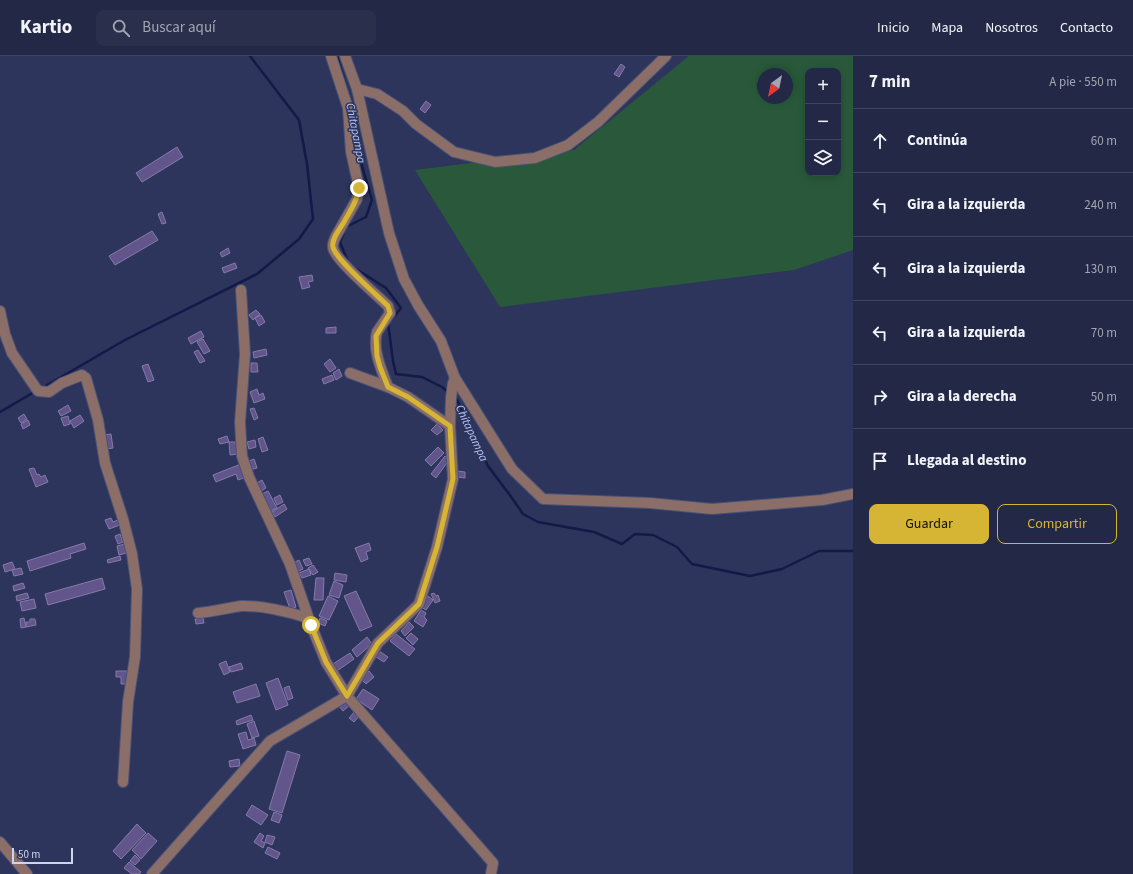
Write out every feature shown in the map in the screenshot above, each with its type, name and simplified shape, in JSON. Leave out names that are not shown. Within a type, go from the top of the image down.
[{"type":"street","points":[[331,56],[348,108],[351,152],[359,188],[357,199],[336,236],[333,248],[335,253],[343,262],[388,306],[390,310],[390,313],[376,336],[377,356],[388,387]]},
{"type":"street","points":[[345,56],[357,89],[389,233],[404,279],[418,305],[441,341],[454,381],[512,469],[543,499],[650,503],[712,509],[822,500],[853,494]]},
{"type":"street","points":[[357,89],[377,94],[403,110],[416,124],[454,152],[495,162],[535,158],[568,145],[598,122],[666,56]]},
{"type":"street","points":[[241,290],[245,354],[240,422],[242,456],[249,477],[290,564],[308,618],[326,662],[347,696],[493,863],[491,874]]},
{"type":"street","points":[[0,311],[5,334],[12,353],[38,391],[49,392],[62,383],[82,375],[86,378],[98,420],[105,463],[132,554],[137,589],[135,657],[128,702],[123,782]]},
{"type":"street","points":[[350,373],[388,387],[408,397],[450,426]]},
{"type":"street","points":[[152,874],[270,741],[347,696],[378,643],[419,604],[437,547],[453,479],[450,426],[451,398],[454,381]]},
{"type":"street","points":[[198,613],[242,606],[259,607],[296,614],[308,618]]},
{"type":"street","points":[[0,842],[27,874]]},
{"type":"green space","points":[[689,56],[853,56],[853,250],[794,270],[500,307],[415,170],[574,150]]},
{"type":"building","points":[[621,64],[625,67],[619,77],[614,74]]},
{"type":"building","points":[[426,101],[431,105],[425,113],[420,109]]},
{"type":"building","points":[[177,147],[183,157],[142,182],[136,173]]},
{"type":"building","points":[[162,212],[166,223],[162,224],[158,214]]},
{"type":"building","points":[[152,231],[158,240],[115,265],[109,256]]},
{"type":"building","points":[[228,248],[230,253],[222,257],[220,253]]},
{"type":"building","points":[[235,263],[237,268],[224,273],[222,268]]},
{"type":"building","points":[[312,275],[313,281],[308,282],[310,287],[302,289],[299,277]]},
{"type":"building","points":[[256,310],[260,314],[253,320],[249,315]]},
{"type":"building","points":[[261,315],[265,322],[259,326],[255,318]]},
{"type":"building","points":[[336,327],[336,333],[326,333],[326,328]]},
{"type":"building","points":[[201,331],[204,337],[191,344],[188,338]]},
{"type":"building","points":[[203,339],[210,351],[204,354],[197,342]]},
{"type":"building","points":[[266,349],[267,355],[254,358],[253,352]]},
{"type":"building","points":[[198,350],[205,361],[200,363],[194,352]]},
{"type":"building","points":[[330,359],[336,368],[330,372],[324,364]]},
{"type":"building","points":[[251,363],[257,363],[258,372],[251,372]]},
{"type":"building","points":[[148,364],[154,380],[148,382],[142,366]]},
{"type":"building","points":[[339,369],[342,376],[336,380],[333,373]]},
{"type":"building","points":[[332,375],[334,380],[324,384],[322,379]]},
{"type":"building","points":[[257,389],[259,395],[263,393],[265,399],[254,403],[250,392]]},
{"type":"building","points":[[68,405],[71,411],[61,416],[58,411]]},
{"type":"building","points":[[254,408],[258,418],[254,420],[250,409]]},
{"type":"building","points":[[24,414],[27,419],[21,423],[18,418]]},
{"type":"building","points":[[80,415],[84,421],[74,428],[70,421]]},
{"type":"building","points":[[68,416],[70,424],[64,426],[61,418]]},
{"type":"building","points":[[28,420],[30,425],[23,429],[21,424]]},
{"type":"building","points":[[437,424],[443,430],[437,435],[431,430]]},
{"type":"building","points":[[111,434],[113,448],[106,449],[104,435]]},
{"type":"building","points":[[227,436],[229,442],[220,444],[218,439]]},
{"type":"building","points":[[263,437],[268,450],[262,452],[258,439]]},
{"type":"building","points":[[255,440],[256,447],[249,449],[247,442]]},
{"type":"building","points":[[229,442],[238,442],[239,454],[230,455]]},
{"type":"building","points":[[438,447],[444,453],[431,466],[425,460]]},
{"type":"building","points":[[445,456],[449,460],[436,478],[431,474]]},
{"type":"building","points":[[254,459],[257,468],[250,470],[246,462]]},
{"type":"building","points":[[241,464],[246,477],[238,480],[236,474],[216,482],[213,475]]},
{"type":"building","points":[[34,468],[37,475],[39,474],[41,477],[45,475],[48,482],[36,487],[29,469]]},
{"type":"building","points":[[457,471],[465,472],[465,478],[457,477]]},
{"type":"building","points":[[262,480],[266,488],[261,491],[257,483]]},
{"type":"building","points":[[268,491],[277,508],[271,511],[262,494]]},
{"type":"building","points":[[280,495],[283,502],[277,505],[274,498]]},
{"type":"building","points":[[284,504],[287,509],[275,517],[272,512]]},
{"type":"building","points":[[111,518],[113,522],[118,520],[120,525],[109,529],[105,520]]},
{"type":"building","points":[[120,534],[123,542],[118,544],[115,536]]},
{"type":"building","points":[[84,543],[86,549],[70,554],[71,558],[30,571],[27,561]]},
{"type":"building","points":[[369,543],[371,550],[366,552],[368,559],[361,562],[355,548]]},
{"type":"building","points":[[125,544],[127,553],[119,555],[117,546]]},
{"type":"building","points":[[120,556],[121,560],[108,563],[107,560]]},
{"type":"building","points":[[309,558],[312,564],[306,566],[303,560]]},
{"type":"building","points":[[299,560],[303,569],[297,572],[293,563]]},
{"type":"building","points":[[12,562],[15,569],[5,572],[3,565]]},
{"type":"building","points":[[313,565],[318,572],[313,575],[308,568]]},
{"type":"building","points":[[21,568],[23,574],[14,576],[12,570]]},
{"type":"building","points":[[309,569],[311,575],[302,578],[299,573]]},
{"type":"building","points":[[335,573],[347,575],[346,582],[334,580]]},
{"type":"building","points":[[102,578],[105,589],[48,605],[45,594]]},
{"type":"building","points":[[316,578],[324,578],[323,600],[314,600]]},
{"type":"building","points":[[334,581],[343,585],[339,598],[329,595]]},
{"type":"building","points":[[23,583],[25,588],[14,591],[13,586]]},
{"type":"building","points":[[291,590],[296,607],[290,609],[284,592]]},
{"type":"building","points":[[356,591],[372,626],[360,631],[344,596]]},
{"type":"building","points":[[27,593],[29,598],[17,601],[16,596]]},
{"type":"building","points":[[434,593],[436,596],[438,595],[440,601],[435,603],[431,594]]},
{"type":"building","points":[[328,596],[338,601],[329,620],[319,616]]},
{"type":"building","points":[[428,596],[433,600],[426,610],[421,607]]},
{"type":"building","points":[[34,599],[36,608],[22,611],[20,602]]},
{"type":"building","points":[[421,610],[426,613],[424,617],[427,620],[423,627],[414,621]]},
{"type":"building","points":[[24,618],[26,627],[21,628],[20,619]]},
{"type":"building","points":[[203,618],[204,623],[196,624],[195,619]]},
{"type":"building","points":[[320,618],[327,621],[325,626],[318,623]]},
{"type":"building","points":[[30,619],[35,619],[36,625],[26,627],[26,622],[30,622]]},
{"type":"building","points":[[409,622],[414,627],[405,636],[401,631]]},
{"type":"building","points":[[411,633],[418,639],[413,645],[406,638]]},
{"type":"building","points":[[396,634],[415,649],[409,656],[390,641]]},
{"type":"building","points":[[367,637],[372,644],[357,657],[352,650]]},
{"type":"building","points":[[379,651],[388,657],[384,662],[376,657]]},
{"type":"building","points":[[350,653],[354,659],[337,671],[333,664]]},
{"type":"building","points":[[226,661],[230,672],[224,675],[219,664]]},
{"type":"building","points":[[241,663],[243,669],[231,672],[229,667]]},
{"type":"building","points":[[116,671],[128,671],[128,684],[121,684],[121,677],[116,677]]},
{"type":"building","points":[[369,671],[374,677],[366,684],[361,679]]},
{"type":"building","points":[[278,678],[288,705],[276,710],[266,683]]},
{"type":"building","points":[[256,684],[260,696],[237,703],[233,692]]},
{"type":"building","points":[[289,686],[293,698],[288,700],[284,688]]},
{"type":"building","points":[[363,689],[379,699],[372,710],[356,699]]},
{"type":"building","points":[[346,700],[350,705],[343,711],[339,706]]},
{"type":"building","points":[[356,710],[361,714],[354,722],[349,718]]},
{"type":"building","points":[[251,715],[253,720],[237,725],[236,721]]},
{"type":"building","points":[[254,721],[259,736],[252,738],[247,724]]},
{"type":"building","points":[[246,732],[248,740],[254,738],[256,745],[243,749],[238,734]]},
{"type":"building","points":[[287,751],[300,755],[282,813],[269,809]]},
{"type":"building","points":[[239,759],[240,766],[230,767],[229,761]]},
{"type":"building","points":[[252,805],[268,815],[261,825],[246,815]]},
{"type":"building","points":[[274,812],[282,815],[279,823],[271,820]]},
{"type":"building","points":[[137,824],[146,833],[121,859],[113,851]]},
{"type":"building","points":[[148,833],[157,841],[141,859],[132,850]]},
{"type":"building","points":[[260,833],[264,836],[261,841],[265,843],[263,848],[254,842]]},
{"type":"building","points":[[267,835],[275,837],[272,845],[265,842]]},
{"type":"building","points":[[268,847],[280,853],[277,859],[265,853]]},
{"type":"building","points":[[135,855],[140,860],[135,865],[130,861]]},
{"type":"building","points":[[129,862],[141,872],[139,874],[132,874],[124,868]]},
{"type":"waterway","points":[[42,388],[125,340],[257,274],[299,239],[313,219],[307,164],[299,120],[250,56]]},
{"type":"waterway","name":"Chitapampa","points":[[337,56],[348,94]]},
{"type":"waterway","name":"Chitapampa","points":[[346,227],[366,217],[372,200],[362,166],[360,147],[353,116]]},
{"type":"waterway","name":"Chitapampa","points":[[344,232],[340,242],[348,262]]},
{"type":"waterway","name":"Chitapampa","points":[[353,267],[386,288],[401,308],[392,319]]},
{"type":"waterway","name":"Chitapampa","points":[[388,323],[396,374],[422,377],[442,387],[448,392]]},
{"type":"waterway","points":[[0,412],[36,391]]},
{"type":"waterway","name":"Chitapampa","points":[[455,398],[488,466],[523,514],[538,522],[594,532],[622,544],[635,534],[653,535],[677,547],[692,564],[750,576],[782,569],[819,551],[853,551]]},
{"type":"route","points":[[311,625],[326,662],[347,696],[378,643],[419,604],[437,547],[453,479],[450,426],[408,397],[388,387],[380,367],[377,356],[376,336],[377,332],[390,313],[388,306],[343,262],[335,253],[333,248],[333,242],[357,199],[359,188]]}]
